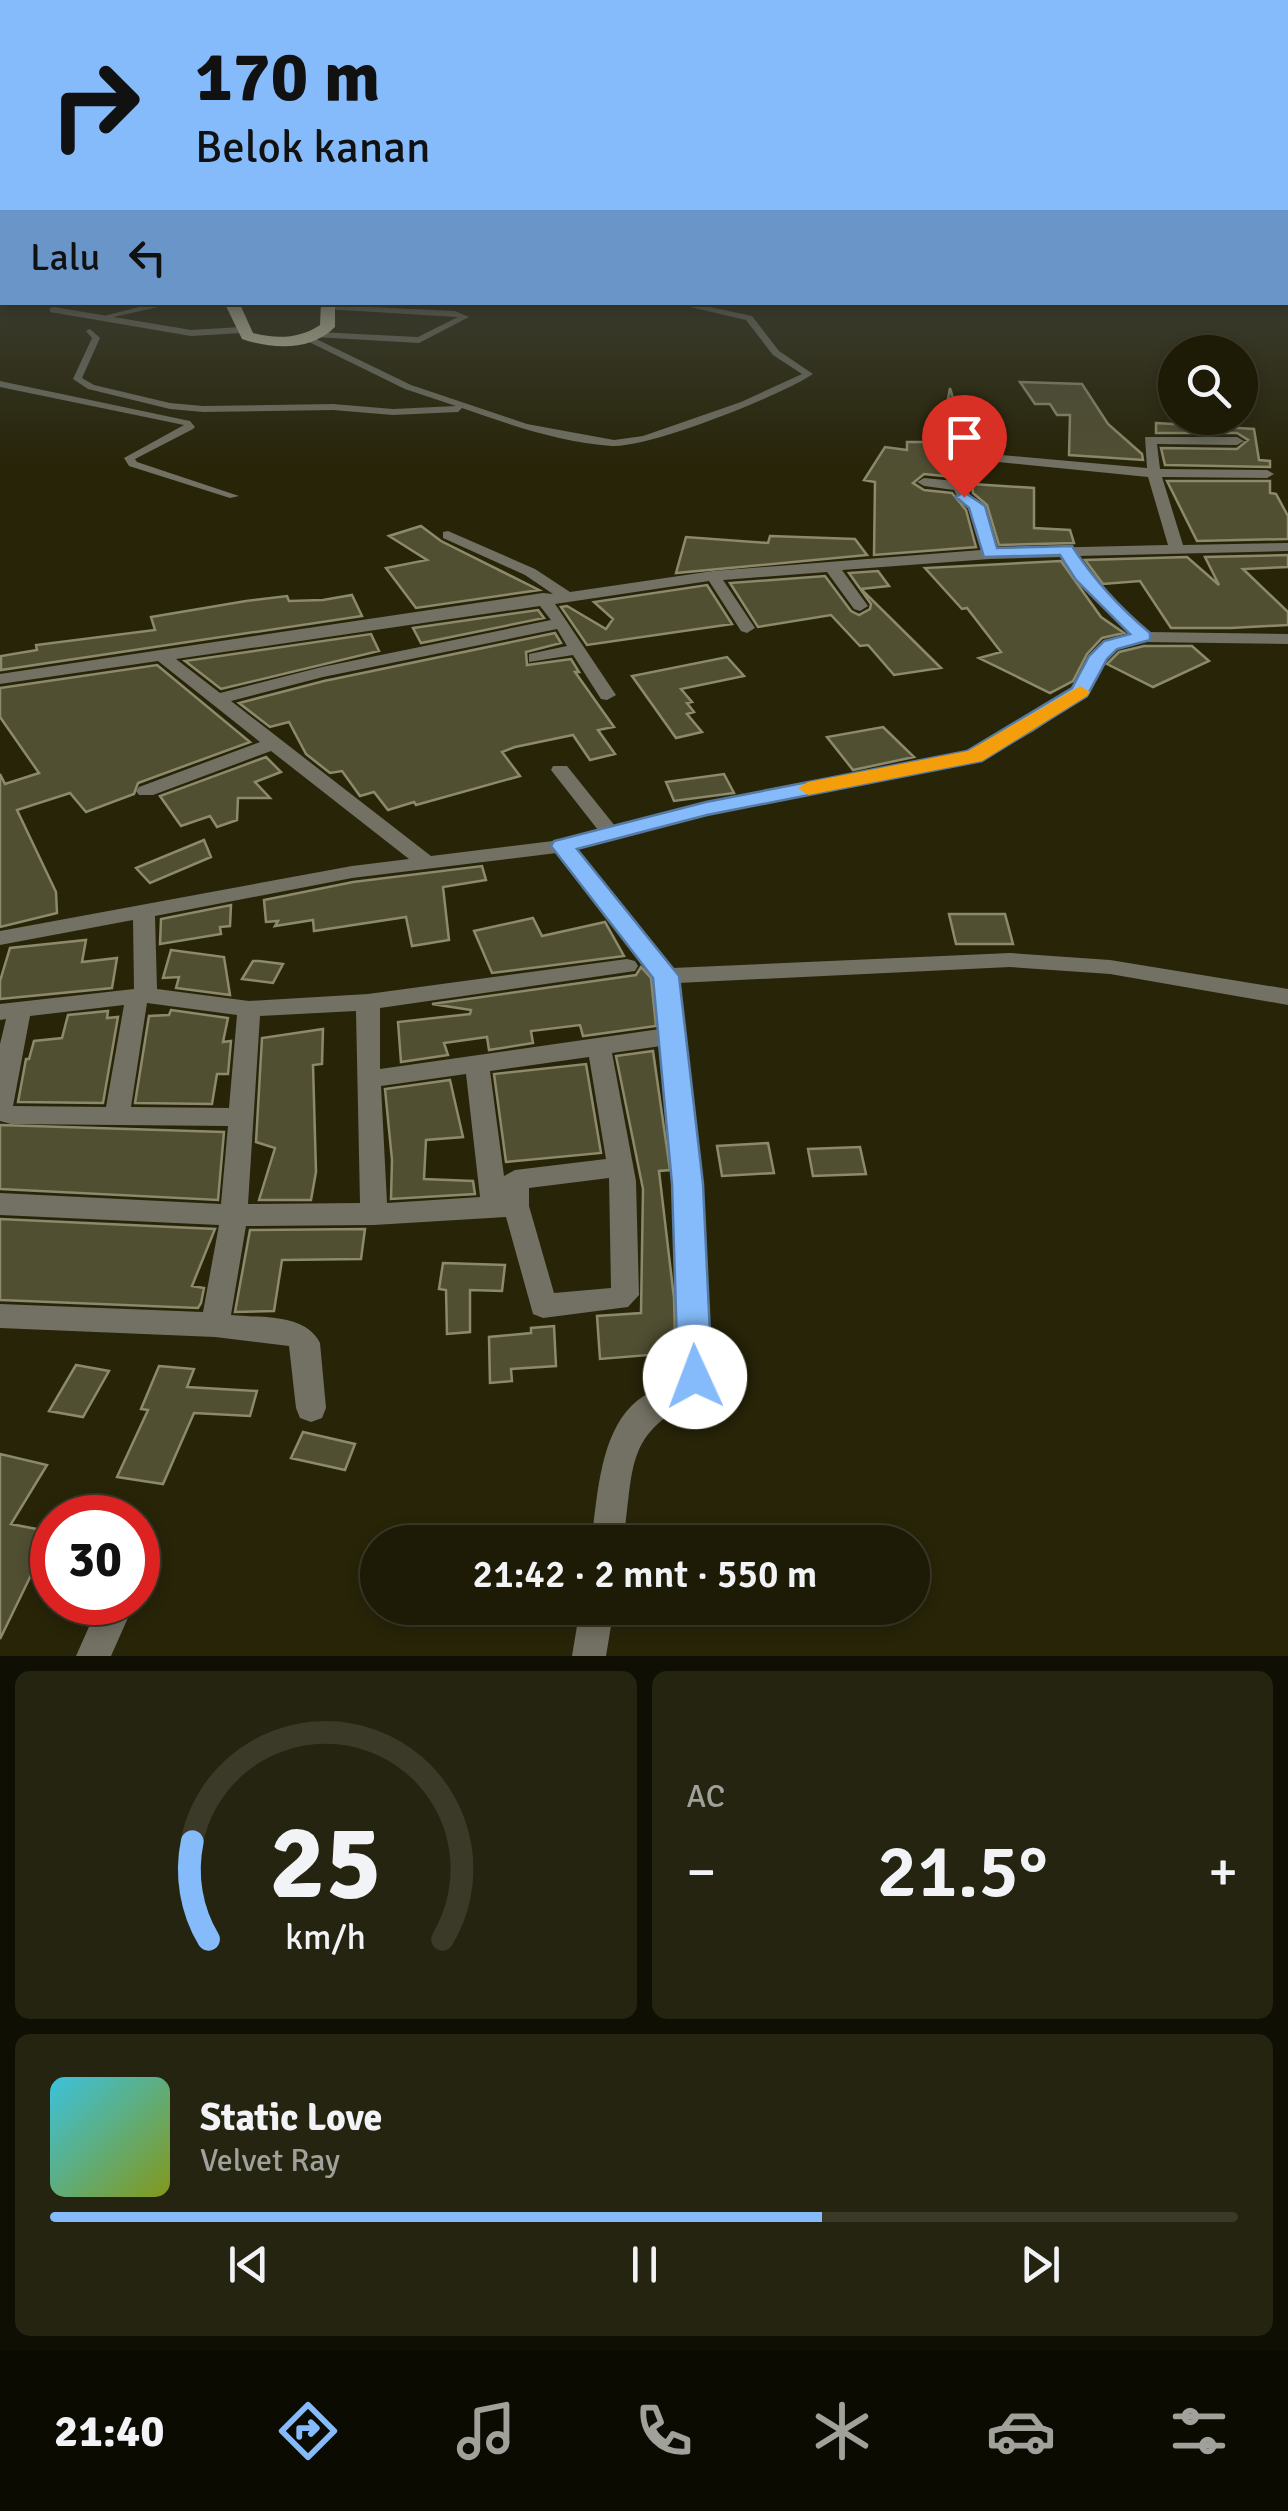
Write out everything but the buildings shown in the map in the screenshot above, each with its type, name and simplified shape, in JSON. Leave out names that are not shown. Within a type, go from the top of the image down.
[{"type":"highway","points":[[234,312],[241,330],[256,339],[313,337],[327,327],[327,312]]},
{"type":"street","points":[[67,312],[190,332],[241,330]]},
{"type":"street","points":[[1176,548],[1154,473],[1150,440],[1237,441]]},
{"type":"street","points":[[1210,442],[1220,476]]},
{"type":"street","points":[[990,554],[976,506],[964,497],[960,486],[972,448],[1154,473],[1267,474]]},
{"type":"street","points":[[924,482],[960,486]]},
{"type":"street","points":[[448,535],[530,572],[564,595]]},
{"type":"street","points":[[0,679],[713,576],[1066,550],[1288,546]]},
{"type":"street","points":[[1066,550],[1082,577],[1117,615],[1144,636]]},
{"type":"street","points":[[831,566],[860,606]]},
{"type":"street","points":[[713,576],[747,628]]},
{"type":"street","points":[[544,598],[607,695]]},
{"type":"street","points":[[218,698],[322,672],[561,623]]},
{"type":"street","points":[[0,938],[352,872],[562,846],[706,808],[974,756],[1080,692],[1098,656],[1111,645],[1144,636],[1288,639]]},
{"type":"street","points":[[535,658],[578,649]]},
{"type":"street","points":[[159,654],[426,862]]},
{"type":"street","points":[[146,792],[272,744]]},
{"type":"street","points":[[560,770],[610,834]]},
{"type":"street","points":[[562,846],[666,976],[688,1184],[695,1377],[691,1388],[641,1416],[626,1443],[610,1525]]},
{"type":"street","points":[[117,1117],[142,996],[144,914]]},
{"type":"street","points":[[666,976],[1010,960],[1110,967],[1288,997]]},
{"type":"street","points":[[240,1117],[11,1115],[0,1110],[10,1011],[142,996],[249,1009],[368,1002],[627,966]]},
{"type":"street","points":[[368,1002],[374,1214]]},
{"type":"street","points":[[215,1325],[234,1215],[249,1009]]},
{"type":"street","points":[[368,1079],[670,1036]]},
{"type":"street","points":[[477,1062],[505,1194],[543,1306],[618,1299],[628,1287],[620,1167],[598,1047]]},
{"type":"street","points":[[0,1204],[234,1215],[374,1214],[505,1194],[620,1167]]},
{"type":"street","points":[[0,1316],[215,1325],[297,1335],[305,1343],[311,1408]]},
{"type":"street","points":[[93,1656],[107,1625]]},
{"type":"street","points":[[589,1656],[594,1625]]},
{"type":"lane","points":[[100,318],[124,312]]},
{"type":"lane","points":[[313,337],[418,340],[466,317],[431,312]]},
{"type":"lane","points":[[313,337],[408,387],[525,426],[634,442],[744,404],[809,374],[776,353],[749,318],[722,312]]},
{"type":"lane","points":[[90,330],[96,338],[77,379],[91,387],[170,406],[232,411],[273,407],[393,412],[471,408]]},
{"type":"lane","points":[[0,384],[186,423],[190,427],[129,458],[133,464],[234,496]]},
{"type":"slow traffic","points":[[808,788],[974,756],[1028,727],[1080,692]]},
{"type":"route","points":[[695,1377],[688,1184],[666,976],[562,846],[706,808],[974,756],[1028,727],[1080,692],[1098,656],[1111,645],[1144,636],[1117,615],[1082,577],[1066,550],[990,554],[976,506],[964,497]]}]
